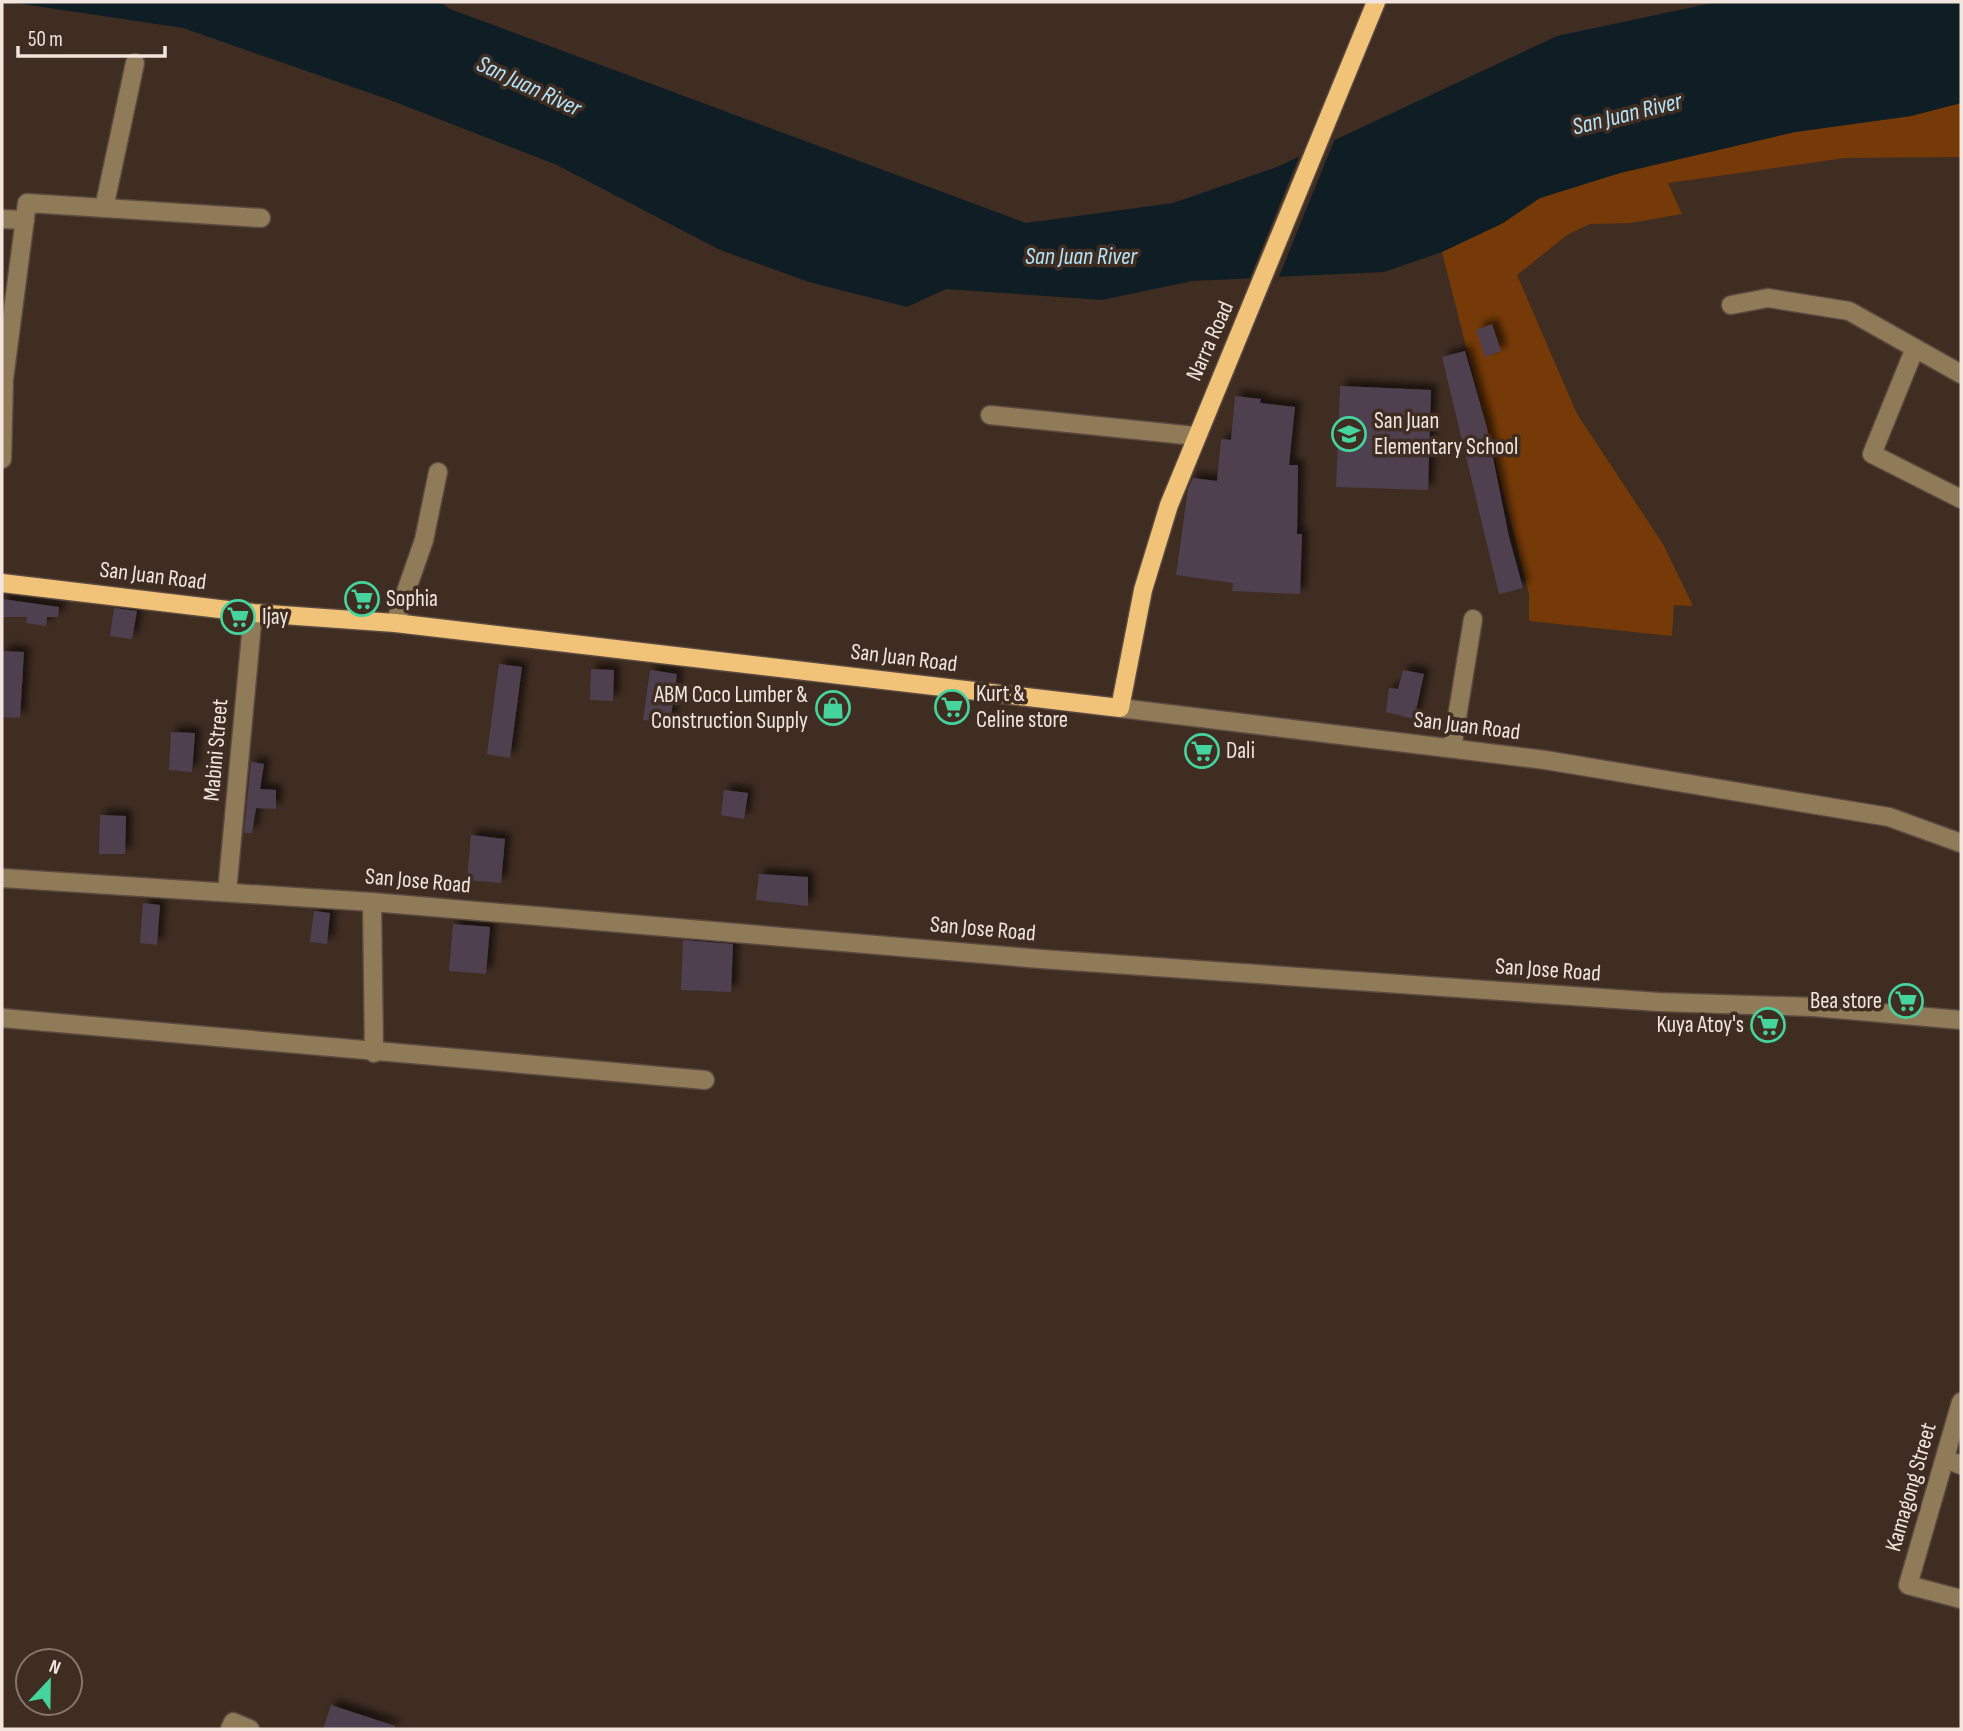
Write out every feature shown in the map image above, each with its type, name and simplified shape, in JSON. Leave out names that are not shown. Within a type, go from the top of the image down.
[{"type":"main road","name":"Narra Road","points":[[1120,708],[1154,550],[1195,436],[1243,330],[1376,2]]},
{"type":"main road","name":"San Juan Road","points":[[2,583],[253,613],[395,622],[1120,708]]},
{"type":"street","points":[[104,208],[135,63]]},
{"type":"street","points":[[2,459],[3,379],[27,203],[261,218]]},
{"type":"street","points":[[2,219],[25,220]]},
{"type":"street","points":[[1731,305],[1768,298],[1849,311],[1961,374]]},
{"type":"street","points":[[1915,348],[1872,454],[1961,499]]},
{"type":"street","points":[[990,415],[1195,436]]},
{"type":"street","points":[[395,622],[424,540],[438,472]]},
{"type":"street","name":"Mabini Street","points":[[228,892],[253,613]]},
{"type":"street","points":[[1452,748],[1473,620]]},
{"type":"street","name":"San Juan Road","points":[[1120,708],[1545,760],[1889,817],[1961,843]]},
{"type":"street","name":"San Jose Road","points":[[2,878],[372,902],[1041,959],[1658,1002],[1813,1007],[1961,1020]]},
{"type":"street","points":[[372,902],[374,1054]]},
{"type":"street","points":[[2,1018],[374,1054],[705,1080]]},
{"type":"street","name":"Kamagong Street","points":[[1961,1402],[1953,1462],[1908,1585],[1961,1599]]},
{"type":"street","points":[[230,1729],[233,1722],[250,1729]]},
{"type":"shaded area","points":[[1961,103],[1961,157],[1845,158],[1668,183],[1682,214],[1630,223],[1590,224],[1567,235],[1517,275],[1577,414],[1663,544],[1693,606],[1674,605],[1672,636],[1529,621],[1529,594],[1442,252],[1503,223],[1540,198],[1620,173],[1795,132],[1911,116]]},
{"type":"water","name":"San Juan River","points":[[9,2],[440,2],[450,9],[1026,223],[1173,203],[1277,167],[1557,36],[1717,2],[1961,2],[1961,103],[1911,116],[1795,132],[1620,173],[1540,198],[1503,223],[1442,252],[1384,272],[1192,281],[1102,300],[946,289],[907,307],[809,282],[720,250],[557,165],[390,100],[183,28]]},
{"type":"pier","points":[[1336,136],[1278,279],[1249,280],[1301,152]]},
{"type":"building","points":[[1492,324],[1501,351],[1485,357],[1476,330]]},
{"type":"building","points":[[1465,351],[1487,428],[1509,537],[1523,588],[1499,594],[1442,357]]},
{"type":"building","points":[[1340,386],[1431,390],[1428,490],[1336,487]]},
{"type":"building","points":[[1235,396],[1261,399],[1260,403],[1295,407],[1289,465],[1298,465],[1297,534],[1302,534],[1300,594],[1232,591],[1233,583],[1176,575],[1188,489],[1193,478],[1217,481],[1221,439],[1231,440]]},
{"type":"building","points":[[2,599],[59,607],[58,617],[47,617],[46,626],[26,623],[27,617],[2,617]]},
{"type":"building","points":[[114,608],[137,611],[132,639],[110,636]]},
{"type":"building","points":[[2,651],[24,652],[20,718],[2,717]]},
{"type":"building","points":[[499,664],[522,667],[510,758],[487,754]]},
{"type":"building","points":[[591,669],[614,670],[613,701],[590,700]]},
{"type":"building","points":[[650,670],[677,674],[670,723],[643,720]]},
{"type":"building","points":[[1403,670],[1424,674],[1414,719],[1386,712],[1389,688],[1398,689]]},
{"type":"building","points":[[171,732],[195,733],[192,772],[169,770]]},
{"type":"building","points":[[251,762],[264,764],[260,789],[276,790],[276,809],[256,808],[252,833],[244,833]]},
{"type":"building","points":[[724,790],[748,793],[744,819],[721,815]]},
{"type":"building","points":[[100,815],[126,816],[125,854],[99,854]]},
{"type":"building","points":[[471,835],[505,839],[501,883],[467,880]]},
{"type":"building","points":[[759,874],[808,877],[808,906],[756,900]]},
{"type":"building","points":[[143,903],[160,905],[157,945],[140,943]]},
{"type":"building","points":[[314,911],[330,913],[327,944],[310,942]]},
{"type":"building","points":[[453,924],[490,927],[486,974],[449,971]]},
{"type":"building","points":[[683,940],[733,944],[731,992],[681,990]]},
{"type":"building","points":[[331,1705],[395,1726],[394,1729],[323,1729]]},
{"type":"place","name":"San Juan Elementary School","points":[[1349,434]]},
{"type":"place","name":"Sophia","points":[[362,599]]},
{"type":"place","name":"Ijay","points":[[238,617]]},
{"type":"place","name":"Kurt & Celine store","points":[[952,707]]},
{"type":"place","name":"ABM Coco Lumber & Construction Supply","points":[[833,708]]},
{"type":"place","name":"Dali","points":[[1202,751]]},
{"type":"place","name":"Bea store","points":[[1906,1001]]},
{"type":"place","name":"Kuya Atoy's","points":[[1768,1025]]}]
